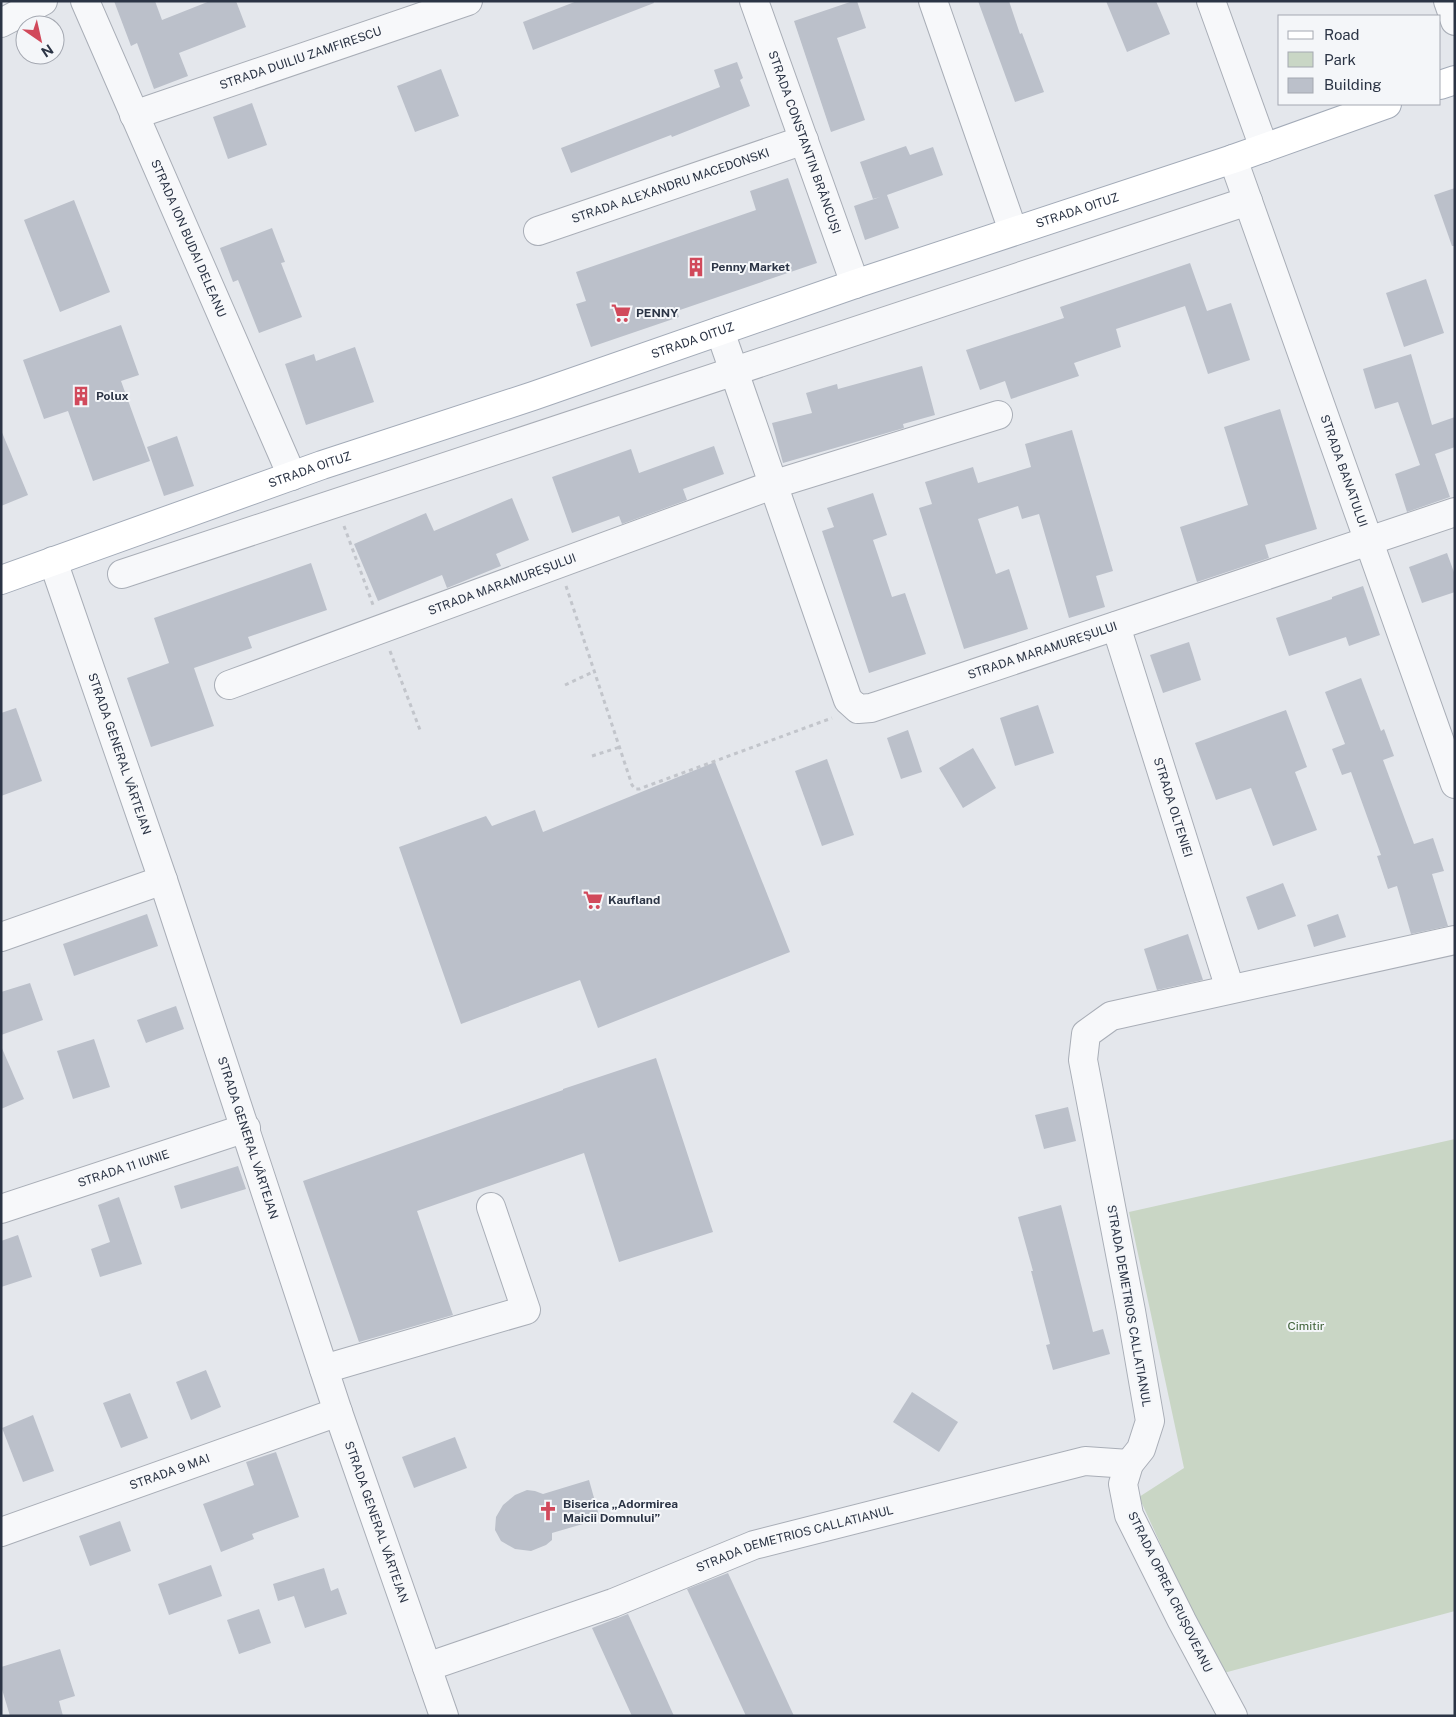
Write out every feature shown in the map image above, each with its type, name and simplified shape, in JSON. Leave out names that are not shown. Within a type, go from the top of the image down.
[{"type":"main road","points":[[1441,85],[1455,80]]},
{"type":"main road","name":"STRADA OITUZ","points":[[1,580],[292,476],[533,396],[855,284],[1233,159],[1384,105]]},
{"type":"street","points":[[1,23],[43,1]]},
{"type":"street","name":"STRADA ION BUDAI DELEANU","points":[[85,1],[292,476]]},
{"type":"street","name":"STRADA DUILIU ZAMFIRESCU","points":[[134,115],[468,1]]},
{"type":"street","name":"STRADA CONSTANTIN BRÂNCUȘI","points":[[754,1],[855,284]]},
{"type":"street","points":[[933,1],[1013,231]]},
{"type":"street","points":[[1211,1],[1264,148]]},
{"type":"street","points":[[1448,1],[1455,21]]},
{"type":"street","name":"STRADA ALEXANDRU MACEDONSKI","points":[[538,231],[804,140]]},
{"type":"street","name":"STRADA BANATULUI","points":[[1233,159],[1455,784]]},
{"type":"street","points":[[122,574],[1248,201]]},
{"type":"street","points":[[720,330],[848,700],[858,709]]},
{"type":"street","name":"STRADA MARAMUREȘULUI","points":[[229,685],[774,484],[998,415]]},
{"type":"street","name":"STRADA MARAMUREȘULUI","points":[[858,709],[872,708],[1455,512]]},
{"type":"street","name":"STRADA GENERAL VÂRTEJAN","points":[[53,561],[163,880],[338,1412],[444,1716]]},
{"type":"street","name":"STRADA OLTENIEI","points":[[1116,626],[1230,989]]},
{"type":"street","points":[[1,937],[163,880]]},
{"type":"street","name":"STRADA DEMETRIOS CALLATIANUL","points":[[427,1667],[613,1603],[754,1545],[1085,1461],[1130,1464],[1141,1449],[1150,1421],[1083,1060],[1086,1034],[1111,1016],[1455,940]]},
{"type":"street","name":"STRADA 11 IUNIE","points":[[1,1209],[246,1128]]},
{"type":"street","points":[[324,1369],[526,1310],[491,1207]]},
{"type":"street","name":"STRADA 9 MAI","points":[[1,1532],[338,1412]]},
{"type":"street","name":"STRADA OPREA CRUȘOVEANU","points":[[1130,1464],[1123,1484],[1129,1515],[1182,1621],[1233,1716]]},
{"type":"path","points":[[336,503],[420,730]]},
{"type":"path","points":[[558,564],[632,784],[635,788],[639,789],[858,709]]},
{"type":"path","points":[[565,685],[595,671]]},
{"type":"path","points":[[592,756],[620,747]]},
{"type":"green space","name":"Cimitir","points":[[1455,1139],[1455,1611],[1220,1674],[1139,1497],[1184,1468],[1129,1212]]},
{"type":"building","points":[[114,1],[155,1],[162,20],[210,1],[236,1],[246,27],[179,53],[188,76],[154,89],[137,43],[131,46]]},
{"type":"building","points":[[577,1],[653,1],[654,3],[533,50],[523,22]]},
{"type":"building","points":[[857,1],[866,28],[837,38],[865,120],[831,132],[794,21]]},
{"type":"building","points":[[978,1],[1009,1],[1020,34],[1022,33],[1044,92],[1015,102]]},
{"type":"building","points":[[1106,1],[1156,1],[1170,34],[1127,52]]},
{"type":"building","points":[[737,62],[743,78],[740,80],[750,106],[672,137],[671,135],[571,173],[561,148],[720,87],[714,70]]},
{"type":"building","points":[[441,69],[459,116],[415,132],[397,86]]},
{"type":"building","points":[[252,103],[267,145],[228,159],[213,117]]},
{"type":"building","points":[[906,146],[910,155],[933,147],[943,175],[887,195],[899,228],[865,240],[854,206],[880,197],[873,199],[860,162]]},
{"type":"building","name":"Penny Market","points":[[788,178],[817,263],[677,311],[679,317],[591,347],[576,304],[586,301],[576,272],[756,210],[750,191]]},
{"type":"building","points":[[1455,188],[1455,246],[1452,246],[1434,195]]},
{"type":"building","points":[[74,200],[110,292],[60,312],[24,220]]},
{"type":"building","points":[[272,228],[285,262],[281,263],[302,317],[259,333],[238,280],[233,282],[220,248]]},
{"type":"building","points":[[1190,263],[1207,311],[1231,303],[1250,360],[1208,374],[1185,306],[1116,329],[1121,347],[1074,363],[1079,376],[1011,399],[1005,381],[980,390],[966,350],[1064,318],[1060,307]]},
{"type":"building","points":[[1426,279],[1444,333],[1404,347],[1386,293]]},
{"type":"building","name":"Polux","points":[[121,325],[139,375],[121,381],[150,461],[93,481],[68,411],[44,419],[23,360]]},
{"type":"building","points":[[355,347],[374,402],[306,425],[285,364],[314,354],[316,361]]},
{"type":"building","points":[[1411,354],[1432,425],[1455,417],[1455,447],[1435,454],[1450,497],[1407,512],[1395,474],[1420,465],[1398,402],[1375,409],[1363,369]]},
{"type":"building","points":[[922,366],[935,415],[903,424],[904,428],[783,463],[772,423],[812,413],[806,393],[837,384],[838,389]]},
{"type":"building","points":[[1280,409],[1317,529],[1265,545],[1269,558],[1197,582],[1180,527],[1248,505],[1224,427]]},
{"type":"building","points":[[1,430],[28,495],[1,506]]},
{"type":"building","points":[[1072,430],[1113,571],[1096,576],[1105,607],[1069,618],[1039,514],[1022,519],[1018,506],[978,519],[996,574],[1009,569],[1028,629],[964,649],[919,508],[932,504],[925,482],[973,467],[978,483],[1031,467],[1025,444]]},
{"type":"building","points":[[177,436],[194,486],[164,496],[147,447]]},
{"type":"building","points":[[714,446],[724,474],[683,489],[687,500],[622,524],[619,516],[572,533],[552,477],[631,449],[639,473]]},
{"type":"building","points":[[873,493],[887,535],[873,540],[892,597],[905,593],[926,654],[869,673],[822,531],[834,527],[827,508]]},
{"type":"building","points":[[512,498],[529,540],[496,554],[501,566],[447,588],[442,575],[378,601],[354,544],[426,513],[434,531]]},
{"type":"building","points":[[1447,553],[1455,575],[1455,592],[1422,603],[1409,567]]},
{"type":"building","points":[[311,563],[327,610],[248,637],[252,648],[194,668],[214,726],[151,747],[127,678],[169,663],[154,618]]},
{"type":"building","points":[[1363,586],[1380,635],[1349,646],[1346,637],[1289,656],[1276,618]]},
{"type":"building","points":[[1189,642],[1201,680],[1163,693],[1150,655]]},
{"type":"building","points":[[1361,678],[1381,731],[1384,729],[1394,756],[1383,760],[1414,844],[1433,838],[1444,871],[1432,874],[1448,926],[1411,934],[1397,886],[1388,889],[1377,856],[1381,855],[1351,772],[1342,775],[1332,749],[1345,744],[1325,692]]},
{"type":"building","points":[[1038,705],[1054,753],[1015,766],[1000,718]]},
{"type":"building","points":[[16,708],[42,781],[1,796],[1,713]]},
{"type":"building","points":[[1286,710],[1307,767],[1295,772],[1317,830],[1273,846],[1251,788],[1216,800],[1195,743]]},
{"type":"building","points":[[908,730],[922,772],[901,779],[887,738]]},
{"type":"building","points":[[973,748],[996,788],[963,808],[939,768]]},
{"type":"building","points":[[827,759],[854,835],[822,846],[795,771]]},
{"type":"building","name":"Kaufland","points":[[715,762],[790,952],[598,1028],[580,980],[461,1024],[399,847],[486,816],[492,826],[535,810],[543,832]]},
{"type":"building","points":[[1283,883],[1296,916],[1258,930],[1246,897]]},
{"type":"building","points":[[147,914],[158,946],[74,976],[63,944]]},
{"type":"building","points":[[1338,914],[1346,937],[1314,947],[1307,925]]},
{"type":"building","points":[[1188,934],[1203,980],[1157,990],[1144,949]]},
{"type":"building","points":[[30,983],[43,1020],[1,1035],[1,992]]},
{"type":"building","points":[[176,1006],[184,1029],[146,1043],[137,1020]]},
{"type":"building","points":[[94,1039],[110,1087],[73,1099],[57,1051]]},
{"type":"building","points":[[1,1046],[24,1099],[1,1109]]},
{"type":"building","points":[[656,1058],[713,1232],[619,1262],[584,1153],[417,1211],[453,1315],[359,1342],[303,1181]]},
{"type":"building","points":[[1068,1107],[1076,1141],[1044,1149],[1035,1115]]},
{"type":"building","points":[[238,1166],[246,1189],[181,1209],[174,1186]]},
{"type":"building","points":[[119,1197],[142,1264],[100,1277],[91,1249],[110,1242],[98,1205]]},
{"type":"building","points":[[1061,1205],[1093,1332],[1103,1329],[1110,1354],[1053,1370],[1046,1345],[1050,1344],[1018,1217]]},
{"type":"building","points":[[18,1235],[32,1277],[1,1287],[1,1241]]},
{"type":"building","points":[[206,1370],[221,1407],[191,1420],[176,1382]]},
{"type":"building","points":[[912,1392],[958,1422],[939,1452],[893,1422]]},
{"type":"building","points":[[130,1393],[148,1438],[121,1448],[103,1403]]},
{"type":"building","points":[[33,1415],[54,1471],[23,1482],[2,1428]]},
{"type":"building","points":[[455,1437],[467,1468],[414,1488],[402,1457]]},
{"type":"building","points":[[276,1452],[299,1517],[252,1534],[254,1539],[221,1552],[203,1504],[254,1485],[246,1462]]},
{"type":"building","name":"Biserica „Adormirea Maicii Domnului”","points":[[589,1480],[600,1519],[552,1533],[552,1540],[546,1545],[531,1551],[515,1549],[501,1541],[495,1530],[496,1517],[503,1505],[515,1495],[527,1490],[543,1494]]},
{"type":"building","points":[[120,1521],[131,1551],[90,1566],[79,1536]]},
{"type":"building","points":[[211,1565],[222,1596],[169,1615],[158,1584]]},
{"type":"building","points":[[324,1568],[331,1591],[338,1588],[347,1614],[305,1628],[294,1596],[278,1601],[273,1584]]},
{"type":"building","points":[[728,1573],[794,1716],[746,1716],[687,1589]]},
{"type":"building","points":[[259,1609],[271,1643],[239,1654],[227,1620]]},
{"type":"building","points":[[628,1614],[674,1716],[632,1716],[592,1628]]},
{"type":"building","points":[[60,1649],[75,1696],[59,1701],[63,1716],[10,1716],[1,1686],[1,1667]]},
{"type":"place","name":"Penny Market","points":[[696,267]]},
{"type":"place","name":"PENNY","points":[[621,313]]},
{"type":"place","name":"Polux","points":[[81,396]]},
{"type":"place","name":"Kaufland","points":[[593,900]]},
{"type":"place","name":"Biserica „Adormirea Maicii Domnului”","points":[[548,1511]]}]
